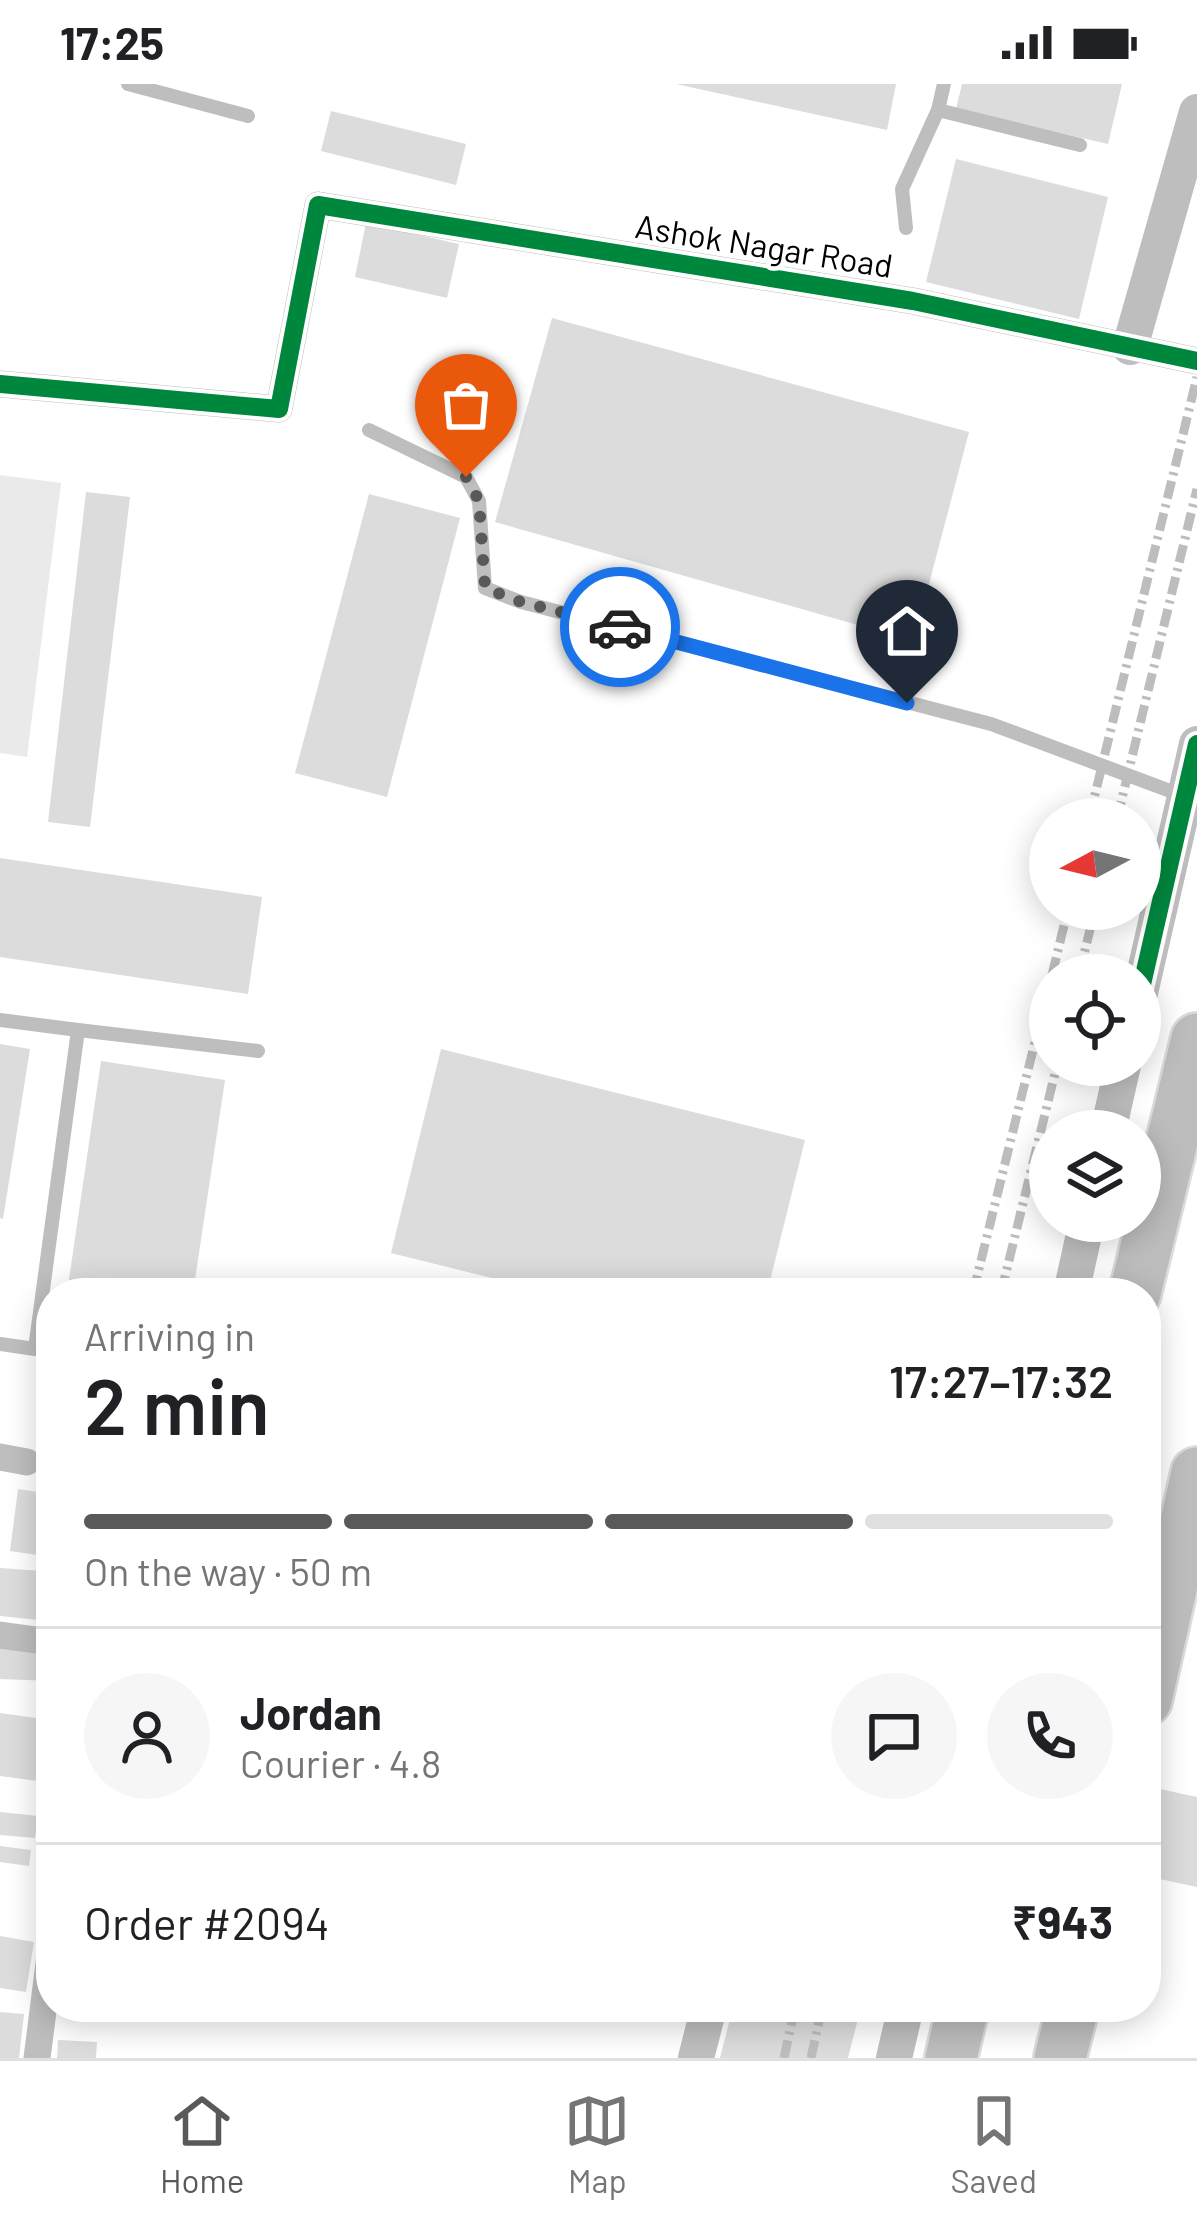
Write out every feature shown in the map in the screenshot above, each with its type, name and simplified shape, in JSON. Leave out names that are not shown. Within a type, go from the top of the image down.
[{"type":"highway","points":[[1139,1278],[1197,1039]]},
{"type":"highway","points":[[1161,1633],[1197,1473]]},
{"type":"highway","points":[[951,2058],[959,2022]]},
{"type":"highway","points":[[1060,2058],[1069,2022]]},
{"type":"street","points":[[1130,347],[1197,112]]},
{"type":"street","name":"Ashok Nagar Road","points":[[0,384],[279,409],[318,205],[913,301],[1197,361]]},
{"type":"street","points":[[1149,954],[1197,744]]},
{"type":"street","points":[[1074,1278],[1083,1242]]},
{"type":"street","points":[[0,1635],[36,1640]]},
{"type":"street","points":[[38,2058],[42,2022]]},
{"type":"street","points":[[696,2058],[705,2022]]},
{"type":"street","points":[[894,2058],[902,2022]]},
{"type":"lane","points":[[128,84],[248,116]]},
{"type":"lane","points":[[906,228],[902,189],[938,110],[944,84]]},
{"type":"lane","points":[[938,110],[1080,145]]},
{"type":"lane","points":[[369,430],[466,477],[479,501],[485,588],[521,602],[991,724],[1185,796]]},
{"type":"lane","points":[[0,1020],[258,1051]]},
{"type":"lane","points":[[51,1278],[78,1030]]},
{"type":"lane","points":[[0,1344],[36,1349]]},
{"type":"shaded area","points":[[0,475],[61,483],[27,757],[0,753]]},
{"type":"building","points":[[676,84],[896,84],[887,130]]},
{"type":"building","points":[[962,84],[1122,84],[1108,144],[956,109]]},
{"type":"building","points":[[331,111],[466,144],[456,185],[321,151]]},
{"type":"building","points":[[956,159],[1108,197],[1079,319],[926,282]]},
{"type":"building","points":[[366,223],[459,244],[447,298],[355,277]]},
{"type":"building","points":[[552,318],[969,432],[914,641],[495,522]]},
{"type":"building","points":[[86,492],[130,497],[90,827],[48,822]]},
{"type":"building","points":[[369,494],[460,518],[387,797],[295,773]]},
{"type":"building","points":[[0,858],[262,897],[248,994],[0,957]]},
{"type":"building","points":[[0,1044],[30,1049],[3,1219],[0,1218]]},
{"type":"building","points":[[441,1049],[805,1140],[771,1278],[492,1278],[391,1253]]},
{"type":"building","points":[[101,1061],[225,1080],[195,1278],[69,1278]]},
{"type":"building","points":[[18,1489],[36,1492],[36,1555],[10,1551]]},
{"type":"building","points":[[0,1568],[36,1571],[36,1620],[0,1616]]},
{"type":"building","points":[[0,1644],[36,1645],[36,1680],[0,1679]]},
{"type":"building","points":[[0,1713],[36,1718],[36,1781],[0,1776]]},
{"type":"building","points":[[1161,1789],[1197,1797],[1197,1887],[1161,1879]]},
{"type":"building","points":[[0,1812],[36,1816],[35,1838],[0,1835]]},
{"type":"building","points":[[0,1846],[31,1850],[29,1866],[0,1862]]},
{"type":"building","points":[[0,1936],[34,1942],[26,1992],[0,1988]]},
{"type":"building","points":[[0,2012],[24,2014],[19,2058],[0,2058]]},
{"type":"building","points":[[729,2022],[857,2022],[848,2058],[720,2058]]},
{"type":"building","points":[[58,2040],[97,2042],[96,2058],[57,2058]]},
{"type":"railway","points":[[1094,798],[1197,377]]},
{"type":"railway","points":[[1122,798],[1197,489]]},
{"type":"railway","points":[[1057,954],[1063,930]]},
{"type":"railway","points":[[1084,954],[1090,930]]},
{"type":"railway","points":[[977,1278],[1029,1066]]},
{"type":"railway","points":[[1005,1278],[1052,1086]]},
{"type":"railway","points":[[784,2058],[792,2022]]},
{"type":"railway","points":[[811,2058],[819,2022]]},
{"type":"cycle path","points":[[0,384],[279,409],[318,205],[913,301],[1197,361]]},
{"type":"cycle path","points":[[1149,954],[1197,744]]},
{"type":"way so far","points":[[466,477],[479,501],[485,588],[620,627]]},
{"type":"route","points":[[620,627],[907,703]]}]
